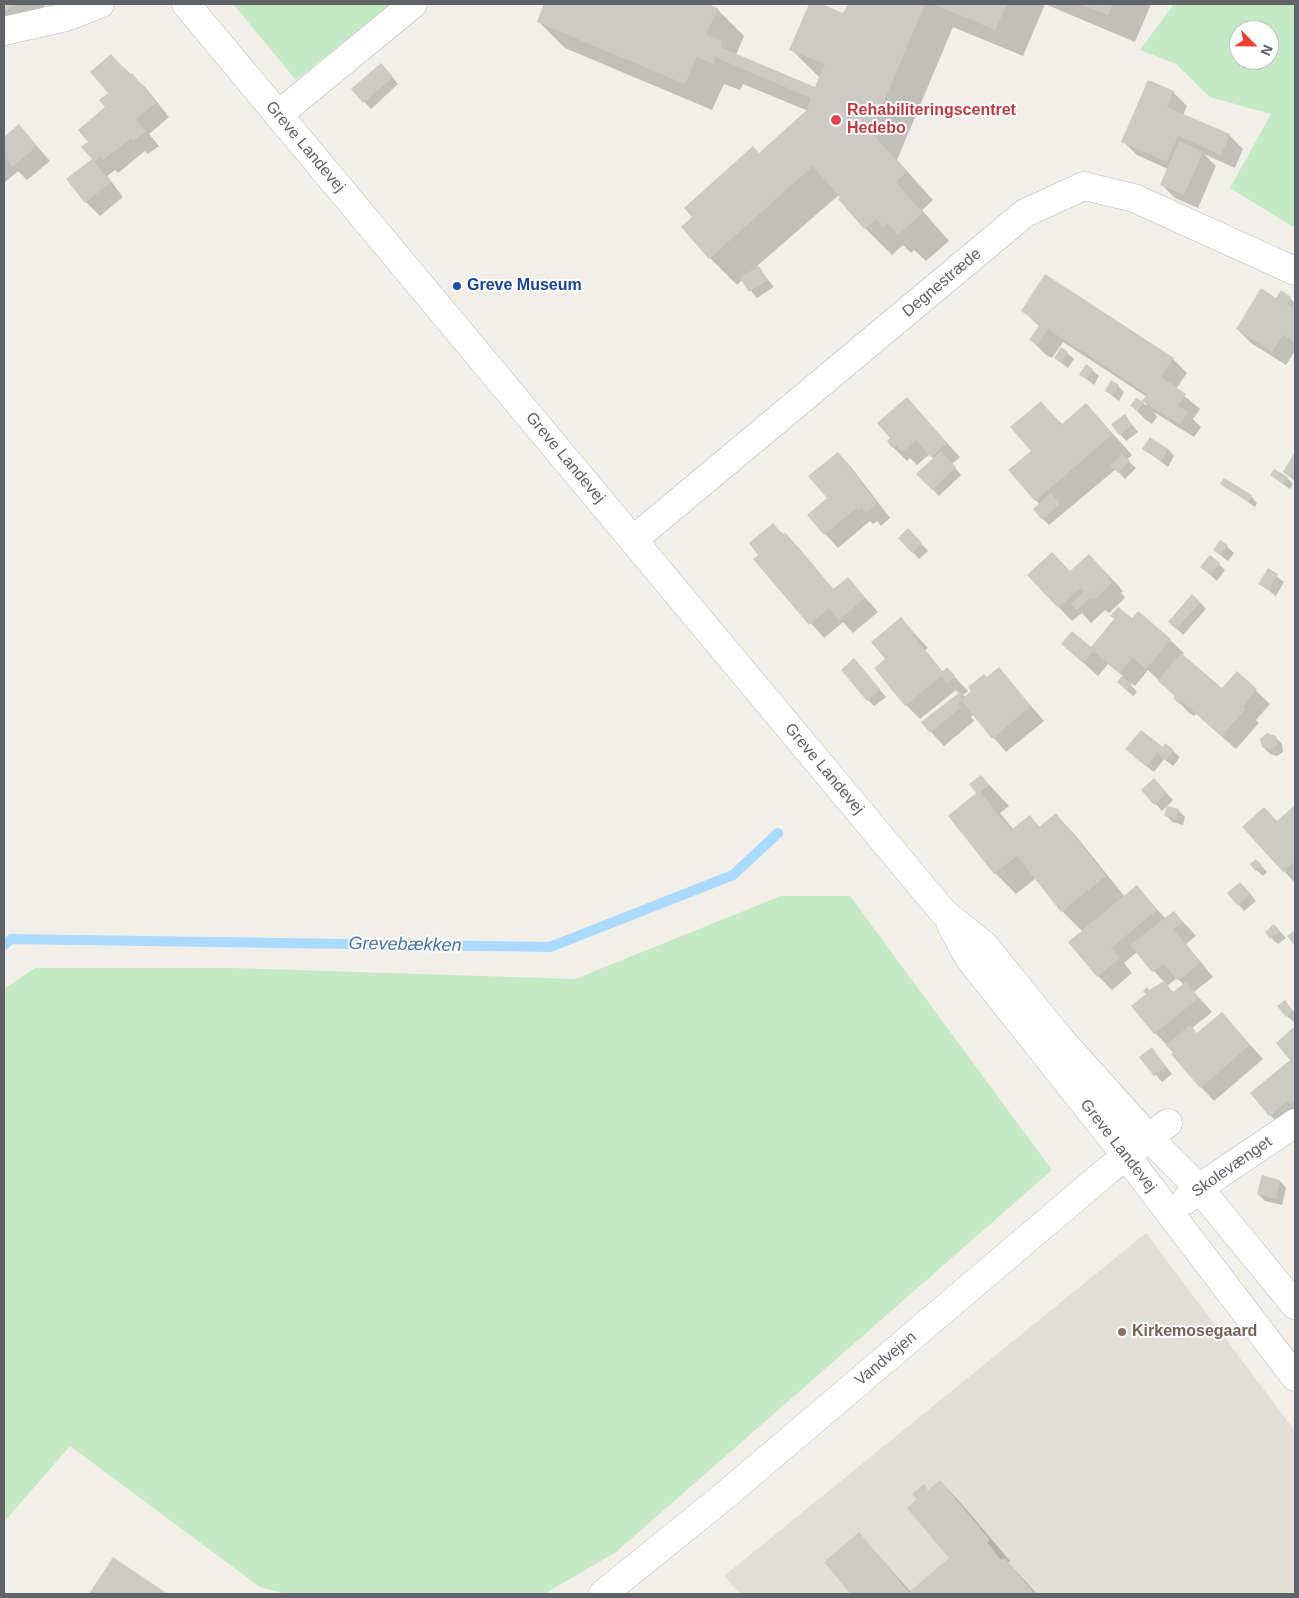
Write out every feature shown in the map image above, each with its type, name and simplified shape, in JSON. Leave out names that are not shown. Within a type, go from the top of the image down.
[{"type":"street","points":[[4,31],[66,17],[100,4]]},
{"type":"street","name":"Greve Landevej","points":[[186,4],[944,913],[969,958],[1127,1157],[1295,1377]]},
{"type":"street","points":[[278,115],[413,4]]},
{"type":"street","name":"Degnestræde","points":[[633,540],[1026,213],[1084,186],[1134,198],[1295,271]]},
{"type":"street","name":"Greve Landevej","points":[[944,913],[985,946],[1062,1040],[1158,1131],[1199,1188],[1295,1305]]},
{"type":"street","name":"Skolevænget","points":[[1170,1214],[1199,1188],[1295,1123]]},
{"type":"street","name":"Vandvejen","points":[[603,1594],[723,1497],[1158,1131]]},
{"type":"shaded area","name":"Kirkemosegaard","points":[[1146,1233],[1295,1431],[1295,1590],[1289,1594],[740,1594],[724,1576]]},
{"type":"green space","points":[[233,4],[391,4],[296,80]]},
{"type":"green space","points":[[1174,4],[1295,4],[1295,228],[1230,188],[1271,114],[1210,97],[1176,64],[1140,50]]},
{"type":"green space","points":[[781,896],[850,896],[1052,1170],[616,1552],[544,1594],[287,1594],[260,1587],[70,1446],[4,1522],[4,989],[35,968],[233,968],[575,979]]},
{"type":"building","points":[[4,4],[15,4],[4,11]]},
{"type":"building","name":"Rehabiliteringscentret Hedebo","points":[[544,4],[708,4],[718,8],[706,34],[722,41],[720,47],[815,87],[825,64],[789,50],[809,4],[822,4],[843,13],[848,4],[925,4],[871,132],[907,172],[896,182],[923,213],[898,235],[887,223],[883,227],[876,219],[864,229],[813,166],[709,259],[681,227],[692,217],[684,208],[753,146],[759,153],[809,108],[811,98],[715,57],[713,64],[697,57],[685,84],[537,22]]},
{"type":"building","points":[[933,4],[1007,4],[995,30]]},
{"type":"building","points":[[1080,4],[1113,4],[1108,15]]},
{"type":"building","points":[[111,54],[129,75],[132,73],[156,103],[136,119],[146,131],[133,141],[131,138],[103,160],[101,156],[94,162],[111,182],[85,203],[66,179],[92,159],[81,147],[88,142],[78,130],[105,107],[99,100],[108,93],[90,72]]},
{"type":"building","points":[[381,63],[393,77],[363,103],[351,89]]},
{"type":"building","points":[[1148,80],[1174,91],[1167,107],[1230,134],[1221,155],[1178,136],[1167,162],[1121,142]]},
{"type":"building","points":[[19,124],[37,146],[12,167],[4,156],[4,137]]},
{"type":"building","points":[[1179,141],[1203,152],[1184,195],[1160,185]]},
{"type":"building","points":[[759,266],[768,280],[749,292],[740,278]]},
{"type":"building","points":[[1045,274],[1174,358],[1161,377],[1186,394],[1178,406],[1188,412],[1180,424],[1144,402],[1138,411],[1130,406],[1136,398],[1142,401],[1147,394],[1048,329],[1037,345],[1029,340],[1040,324],[1021,311]]},
{"type":"building","points":[[1261,288],[1276,298],[1281,290],[1291,297],[1287,304],[1295,310],[1295,343],[1283,335],[1272,352],[1236,329]]},
{"type":"building","points":[[1061,347],[1068,352],[1061,363],[1054,358]]},
{"type":"building","points":[[1086,364],[1093,369],[1087,379],[1079,375]]},
{"type":"building","points":[[1111,380],[1119,385],[1112,395],[1105,391]]},
{"type":"building","points":[[907,397],[947,443],[931,457],[916,440],[902,452],[896,445],[892,448],[887,441],[890,438],[877,423]]},
{"type":"building","points":[[1041,401],[1061,425],[1086,403],[1113,434],[1035,501],[1008,470],[1031,451],[1010,427]]},
{"type":"building","points":[[1125,414],[1132,425],[1119,435],[1111,424]]},
{"type":"building","points":[[1150,437],[1168,449],[1161,461],[1142,449]]},
{"type":"building","points":[[941,451],[956,467],[932,490],[916,474]]},
{"type":"building","points":[[838,452],[877,503],[866,513],[862,508],[859,511],[856,508],[824,535],[807,515],[827,498],[808,476]]},
{"type":"building","points":[[1295,452],[1295,469],[1290,477],[1283,472]]},
{"type":"building","points":[[1122,454],[1130,461],[1118,473],[1110,466]]},
{"type":"building","points":[[1274,469],[1288,477],[1283,484],[1270,475]]},
{"type":"building","points":[[1224,478],[1252,495],[1248,502],[1220,484]]},
{"type":"building","points":[[1051,493],[1060,504],[1042,520],[1033,509]]},
{"type":"building","points":[[773,523],[783,535],[785,532],[833,589],[848,577],[865,598],[839,620],[829,608],[809,625],[753,559],[758,555],[749,543]]},
{"type":"building","points":[[908,528],[922,543],[912,553],[898,538]]},
{"type":"building","points":[[1220,540],[1228,545],[1220,555],[1213,550]]},
{"type":"building","points":[[1052,552],[1070,571],[1089,554],[1110,577],[1108,578],[1112,583],[1094,600],[1091,597],[1077,610],[1071,604],[1084,591],[1080,588],[1058,608],[1027,575]]},
{"type":"building","points":[[1210,555],[1220,563],[1210,575],[1200,567]]},
{"type":"building","points":[[1268,568],[1278,574],[1269,590],[1258,584]]},
{"type":"building","points":[[1192,594],[1200,602],[1176,629],[1168,622]]},
{"type":"building","points":[[1118,607],[1132,618],[1138,611],[1171,639],[1146,669],[1133,658],[1120,673],[1093,651],[1083,663],[1061,644],[1072,631],[1091,647],[1114,619],[1110,616]]},
{"type":"building","points":[[901,617],[915,634],[912,635],[942,672],[947,667],[955,676],[947,683],[941,676],[905,706],[874,668],[885,659],[871,642]]},
{"type":"building","points":[[1181,653],[1222,688],[1237,671],[1257,689],[1243,706],[1246,709],[1221,736],[1182,701],[1179,704],[1173,698],[1175,696],[1158,681]]},
{"type":"building","points":[[854,658],[880,689],[867,701],[841,670]]},
{"type":"building","points":[[999,667],[1031,706],[992,739],[961,700],[958,703],[961,707],[930,733],[921,722],[961,691],[963,694],[960,696],[962,699],[971,691],[968,687],[984,674],[987,677]]},
{"type":"building","points":[[1122,676],[1132,684],[1126,690],[1117,682]]},
{"type":"building","points":[[1141,730],[1163,747],[1165,743],[1174,750],[1166,760],[1157,753],[1147,767],[1125,749]]},
{"type":"building","points":[[1267,733],[1276,736],[1277,745],[1270,750],[1262,747],[1260,739]]},
{"type":"building","points":[[981,775],[989,785],[980,792],[1011,830],[1030,815],[1039,827],[1056,813],[1106,876],[1061,912],[1017,856],[994,874],[948,816],[976,793],[969,784]]},
{"type":"building","points":[[1154,778],[1167,793],[1154,805],[1141,790]]},
{"type":"building","points":[[1295,805],[1295,861],[1283,872],[1242,827],[1264,807],[1277,821]]},
{"type":"building","points":[[1167,806],[1179,809],[1176,819],[1164,816]]},
{"type":"building","points":[[1256,859],[1262,865],[1255,871],[1250,864]]},
{"type":"building","points":[[1240,882],[1251,894],[1237,905],[1227,893]]},
{"type":"building","points":[[1137,885],[1157,910],[1111,948],[1120,958],[1097,977],[1068,942]]},
{"type":"building","points":[[1174,911],[1183,922],[1173,930],[1201,962],[1178,981],[1164,964],[1152,972],[1130,945]]},
{"type":"building","points":[[1274,924],[1280,931],[1270,939],[1265,932]]},
{"type":"building","points":[[1295,930],[1295,946],[1287,936]]},
{"type":"building","points":[[1164,981],[1173,992],[1186,982],[1199,998],[1154,1034],[1131,1006],[1146,994],[1143,991],[1147,987],[1149,990]]},
{"type":"building","points":[[1285,1000],[1293,1011],[1286,1017],[1277,1006]]},
{"type":"building","points":[[1222,1012],[1250,1045],[1200,1088],[1171,1054],[1173,1053],[1166,1045],[1190,1025],[1197,1033]]},
{"type":"building","points":[[1295,1026],[1295,1100],[1290,1104],[1288,1101],[1269,1116],[1250,1093],[1290,1060],[1276,1043]]},
{"type":"building","points":[[1152,1047],[1166,1067],[1154,1076],[1139,1057]]},
{"type":"building","points":[[1262,1175],[1280,1180],[1276,1199],[1257,1194]]},
{"type":"building","points":[[940,1480],[990,1540],[987,1542],[1001,1560],[1005,1558],[1035,1594],[851,1594],[824,1562],[859,1532],[909,1592],[949,1558],[907,1508],[917,1499],[912,1494],[924,1484],[928,1490]]},
{"type":"building","points":[[113,1557],[168,1594],[89,1594]]},
{"type":"waterway","name":"Grevebækken","points":[[4,945],[11,939],[550,947],[733,875],[778,833]]},
{"type":"place","name":"Rehabiliteringscentret Hedebo","points":[[836,120]]},
{"type":"place","name":"Greve Museum","points":[[457,286]]},
{"type":"place","name":"Kirkemosegaard","points":[[1122,1332]]}]
